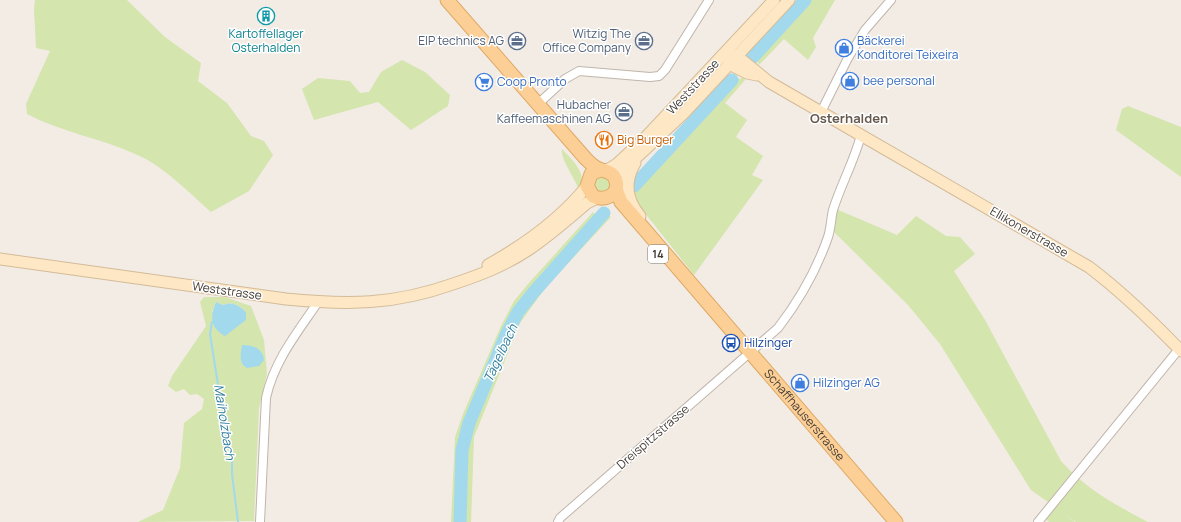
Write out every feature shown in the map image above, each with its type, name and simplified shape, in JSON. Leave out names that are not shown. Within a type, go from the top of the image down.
[{"type":"main road","points":[[446,0],[586,159],[614,176],[616,186],[610,196],[601,198],[590,193],[579,165],[516,84],[507,70]]},
{"type":"main road","name":"Weststrasse","points":[[603,170],[618,164],[732,60],[774,0]]},
{"type":"main road","name":"Weststrasse","points":[[616,186],[623,170],[684,113],[789,0]]},
{"type":"main road","name":"Ellikonerstrasse","points":[[732,60],[822,110],[861,135],[1088,267],[1109,282],[1180,350]]},
{"type":"main road","name":"Weststrasse","points":[[641,154],[629,174],[627,186],[628,197],[638,214],[674,255],[684,274]]},
{"type":"main road","points":[[587,184],[591,174],[603,170]]},
{"type":"main road","name":"Weststrasse","points":[[454,284],[523,242],[557,216],[587,184]]},
{"type":"main road","name":"Schaffhauserstrasse","points":[[616,186],[621,202],[684,274],[750,354],[896,522]]},
{"type":"main road","name":"Weststrasse","points":[[0,259],[251,295],[318,302],[348,304],[393,300],[425,294],[487,273],[507,263],[545,238],[587,203],[601,198]]},
{"type":"main road","name":"Schaffhauserstrasse","points":[[601,198],[711,308]]},
{"type":"street","points":[[538,104],[565,79],[579,71],[650,77],[659,76],[665,70],[710,0]]},
{"type":"street","points":[[822,110],[841,70],[865,30],[891,0]]},
{"type":"street","points":[[750,354],[778,328],[790,312],[822,252],[828,235],[833,210],[855,157],[861,135]]},
{"type":"street","points":[[260,522],[266,398],[270,380],[278,361],[318,302]]},
{"type":"street","points":[[1038,522],[1180,350]]},
{"type":"street","name":"Dreispitzstrasse","points":[[558,522],[560,518],[750,354]]},
{"type":"green space","points":[[35,0],[127,0],[165,37],[201,63],[198,81],[227,103],[251,136],[264,141],[273,155],[249,191],[211,212],[165,171],[144,158],[120,148],[53,126],[27,114],[26,104],[50,51],[36,48]]},
{"type":"green space","points":[[797,0],[835,0],[813,38],[816,47],[808,60],[784,39],[759,65],[757,61],[765,52],[756,61],[751,54],[764,36]]},
{"type":"green space","points":[[402,60],[425,72],[450,95],[448,106],[411,130],[378,102],[314,120],[302,89],[318,78],[350,81],[360,93],[369,92],[381,72]]},
{"type":"green space","points":[[730,76],[741,79],[743,77],[745,80],[725,103],[747,120],[736,137],[763,156],[752,175],[763,180],[694,275],[637,203],[634,193],[635,189],[639,185],[635,178]]},
{"type":"green space","points":[[1128,106],[1181,127],[1181,177],[1116,130],[1122,109]]},
{"type":"green space","points":[[562,149],[578,168],[582,178],[579,190],[563,158]]},
{"type":"green space","points":[[597,175],[609,177],[611,186],[608,192],[595,192],[592,180]]},
{"type":"green space","points":[[836,209],[897,235],[916,216],[946,236],[960,237],[975,254],[954,271],[985,320],[1061,461],[1081,480],[1102,496],[1148,522],[1076,522],[1031,490],[940,344],[908,305],[832,230]]},
{"type":"green space","points":[[601,211],[611,217],[546,287],[520,323],[474,437],[471,522],[451,522],[455,437],[463,414],[501,326],[514,301],[528,284],[593,212],[595,214]]},
{"type":"green space","points":[[204,297],[225,297],[251,306],[264,340],[267,374],[259,408],[254,521],[138,522],[163,510],[180,468],[184,423],[202,409],[204,399],[197,394],[190,395],[184,389],[176,392],[168,386],[172,376],[206,326],[200,302]],"holes":[[[216,302],[223,305],[229,303],[235,304],[246,312],[212,312]]]},
{"type":"green space","points":[[1056,507],[1075,522],[1049,522],[1045,519]]},
{"type":"water","points":[[216,302],[223,305],[229,303],[235,304],[246,312],[246,320],[225,336],[216,329],[214,325],[212,317]]},
{"type":"water","points":[[242,345],[254,347],[260,350],[264,360],[259,366],[247,368],[242,364]]},
{"type":"waterway","name":"Tägelbach","points":[[752,58],[805,0]]},
{"type":"waterway","name":"Tägelbach","points":[[634,186],[732,80]]},
{"type":"waterway","name":"Tägelbach","points":[[460,522],[462,450],[469,423],[506,335],[518,312],[533,293],[604,213]]},
{"type":"waterway","name":"Maiholzbach","points":[[212,322],[210,334],[225,429],[232,461],[232,474],[238,522]]},
{"type":"place","name":"Kartoffellager Osterhalden","points":[[266,16]]},
{"type":"place","name":"EIP technics AG","points":[[517,41]]},
{"type":"place","name":"Witzig The Office Company","points":[[644,41]]},
{"type":"place","name":"Bäckerei Konditorei Teixeira","points":[[844,48]]},
{"type":"place","name":"bee personal","points":[[850,81]]},
{"type":"place","name":"Coop Pronto","points":[[484,82]]},
{"type":"place","name":"Hubacher Kaffeemaschinen AG","points":[[624,112]]},
{"type":"place","name":"Big Burger","points":[[604,140]]},
{"type":"place","name":"Hilzinger","points":[[731,343]]},
{"type":"place","name":"Hilzinger AG","points":[[800,383]]},
{"type":"district","name":"Osterhalden","points":[[849,118]]}]
